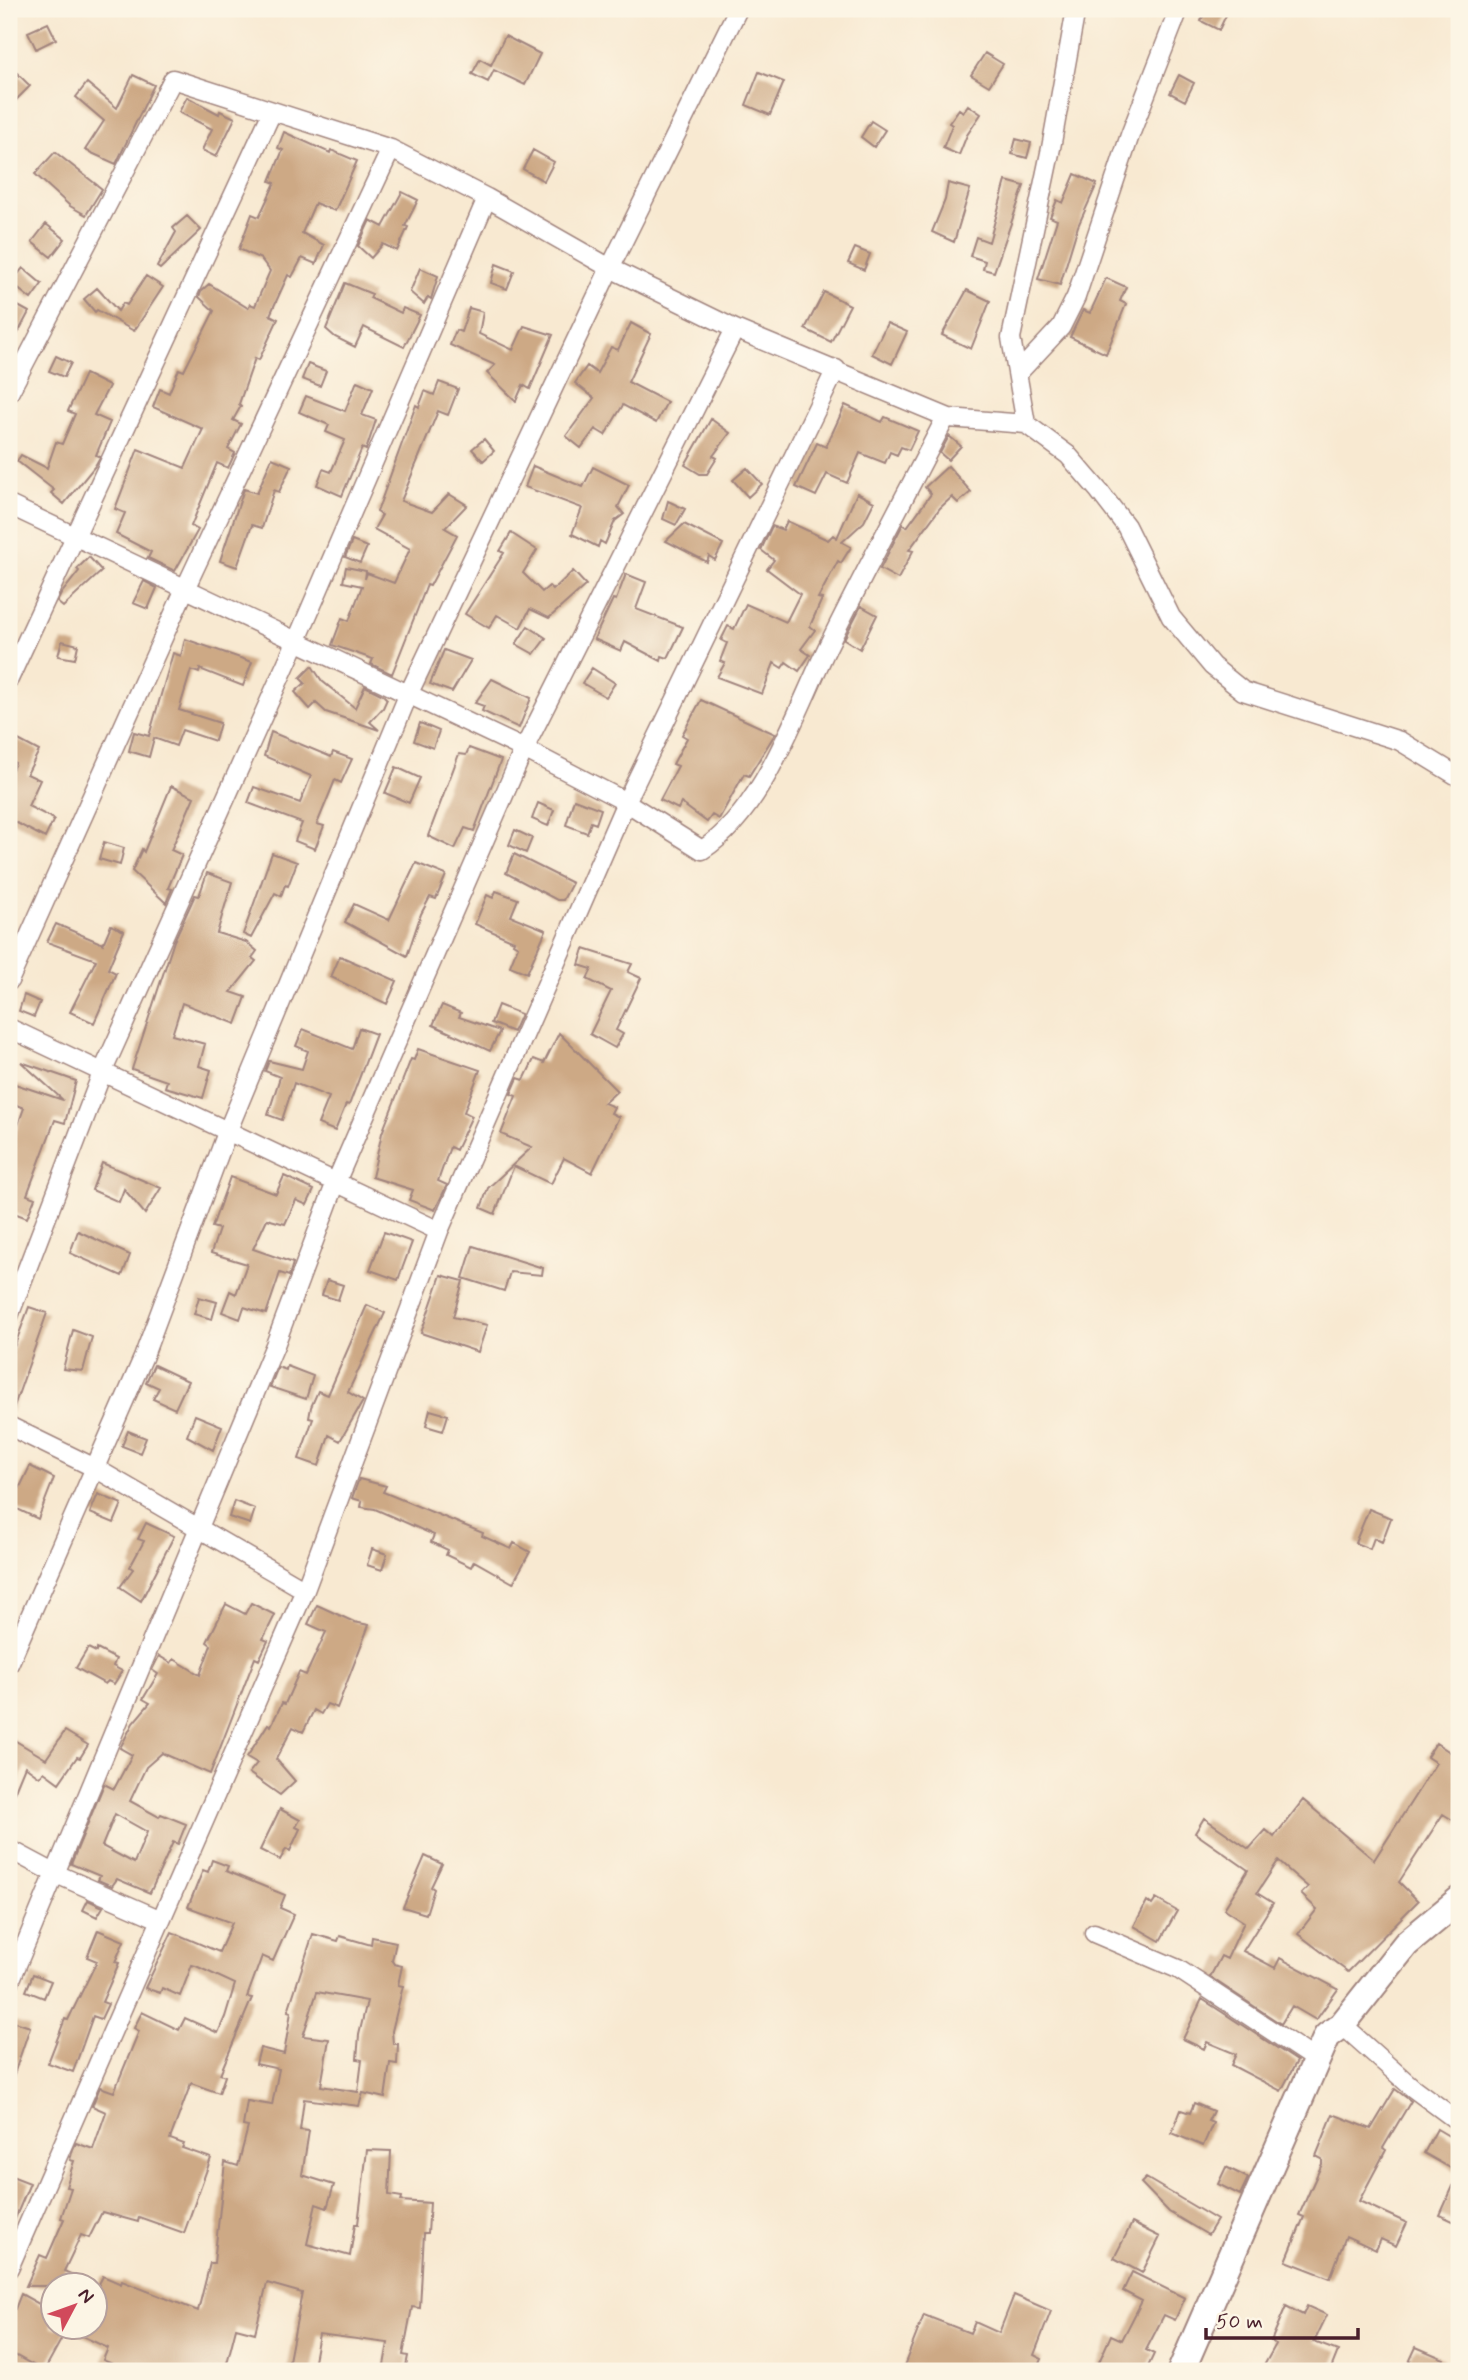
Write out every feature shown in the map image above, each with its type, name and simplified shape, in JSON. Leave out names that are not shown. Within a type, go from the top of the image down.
[{"type":"main road","points":[[1181,2371],[1326,2036],[1342,2025],[1406,1944],[1459,1900]]},
{"type":"street","points":[[9,1664],[143,1358],[228,1130],[409,693],[610,268],[738,9]]},
{"type":"street","points":[[1026,424],[1011,338],[1051,148],[1076,9]]},
{"type":"street","points":[[1018,373],[1061,327],[1076,297],[1130,135],[1179,9]]},
{"type":"street","points":[[9,393],[173,79],[391,149],[487,198],[610,268],[735,329],[946,417],[1026,424],[1068,456],[1126,526],[1171,617],[1212,666],[1243,691],[1400,741],[1459,778]]},
{"type":"street","points":[[9,679],[272,112]]},
{"type":"street","points":[[9,981],[184,591],[391,149]]},
{"type":"street","points":[[9,1316],[102,1073],[297,640],[487,198]]},
{"type":"street","points":[[9,1984],[275,1345],[336,1182],[524,750],[735,329]]},
{"type":"street","points":[[9,2268],[159,1919],[305,1590],[439,1231],[626,802],[836,369]]},
{"type":"street","points":[[9,505],[184,591],[297,640],[524,750],[626,802],[702,850],[717,841],[754,797],[830,641],[946,417]]},
{"type":"street","points":[[9,1028],[439,1231]]},
{"type":"street","points":[[9,1426],[95,1468],[305,1590]]},
{"type":"street","points":[[9,1849],[54,1873],[159,1919]]},
{"type":"street","points":[[1094,1933],[1178,1969],[1316,2060]]},
{"type":"street","points":[[1342,2025],[1413,2088],[1459,2122]]},
{"type":"building","points":[[1206,9],[1229,9],[1219,30],[1201,21]]},
{"type":"building","points":[[48,23],[56,39],[36,49],[28,32]]},
{"type":"building","points":[[505,36],[540,54],[525,85],[494,70],[488,82],[472,74],[480,59],[491,65]]},
{"type":"building","points":[[985,53],[1003,64],[989,86],[971,75]]},
{"type":"building","points":[[9,65],[30,86],[9,107]]},
{"type":"building","points":[[759,72],[784,82],[770,115],[746,105]]},
{"type":"building","points":[[133,75],[154,85],[116,164],[85,150],[104,121],[76,97],[87,83],[117,108]]},
{"type":"building","points":[[1179,75],[1194,83],[1185,101],[1170,93]]},
{"type":"building","points":[[187,97],[219,114],[220,111],[235,118],[216,157],[202,150],[212,129],[179,112]]},
{"type":"building","points":[[968,105],[981,114],[967,135],[959,155],[943,148],[952,125],[949,123],[959,109],[963,112]]},
{"type":"building","points":[[871,121],[885,130],[874,147],[861,137]]},
{"type":"building","points":[[284,132],[330,153],[331,150],[357,161],[335,211],[315,203],[302,233],[324,245],[316,264],[302,258],[292,277],[288,275],[270,315],[278,319],[259,360],[255,358],[239,404],[241,406],[233,420],[241,424],[228,449],[235,453],[228,468],[217,463],[191,526],[198,530],[175,571],[148,558],[151,552],[116,534],[125,513],[115,509],[138,449],[185,468],[203,429],[153,407],[160,389],[169,393],[179,369],[184,371],[214,311],[199,297],[201,291],[209,284],[248,308],[250,304],[255,306],[270,271],[261,259],[239,249],[252,214],[259,217],[275,183],[270,181],[283,150],[278,148]]},
{"type":"building","points":[[1016,139],[1031,143],[1027,158],[1012,154]]},
{"type":"building","points":[[533,150],[554,162],[544,181],[523,169]]},
{"type":"building","points":[[55,152],[102,189],[86,215],[70,206],[35,174]]},
{"type":"building","points":[[1075,174],[1097,184],[1078,226],[1060,285],[1038,279],[1057,220],[1050,217],[1057,200],[1063,203]]},
{"type":"building","points":[[1006,181],[1024,186],[994,272],[983,269],[985,261],[970,256],[976,237],[989,242]]},
{"type":"building","points":[[948,183],[970,189],[954,242],[932,232],[945,200]]},
{"type":"building","points":[[402,192],[418,200],[405,226],[408,227],[397,251],[383,244],[371,258],[358,246],[370,220],[383,227]]},
{"type":"building","points":[[187,216],[201,230],[160,269],[157,267],[176,232],[173,228]]},
{"type":"building","points":[[46,224],[65,239],[51,257],[32,242]]},
{"type":"building","points":[[855,248],[870,254],[864,270],[848,263]]},
{"type":"building","points":[[496,264],[514,271],[507,289],[491,283]]},
{"type":"building","points":[[23,268],[42,284],[31,299],[11,283]]},
{"type":"building","points":[[420,268],[438,276],[431,299],[428,297],[424,304],[410,292]]},
{"type":"building","points":[[146,276],[163,287],[134,331],[97,310],[95,312],[84,299],[97,288],[118,311],[123,303],[127,305]]},
{"type":"building","points":[[1106,278],[1126,287],[1120,301],[1126,304],[1106,354],[1070,337],[1083,310],[1090,313]]},
{"type":"building","points":[[345,283],[372,294],[370,298],[401,313],[403,308],[420,315],[404,347],[364,327],[355,347],[326,329]]},
{"type":"building","points":[[967,290],[990,301],[971,349],[942,335]]},
{"type":"building","points":[[824,292],[850,305],[831,342],[805,329]]},
{"type":"building","points":[[9,301],[29,312],[9,350]]},
{"type":"building","points":[[469,308],[483,312],[479,334],[513,350],[524,326],[553,335],[530,389],[523,385],[516,401],[487,373],[495,365],[450,345],[456,330],[461,332]]},
{"type":"building","points":[[631,323],[651,334],[628,382],[667,402],[656,423],[623,405],[605,435],[595,429],[581,448],[566,436],[594,398],[575,383],[587,366],[597,373],[611,347],[618,350]]},
{"type":"building","points":[[887,323],[907,332],[892,364],[872,354]]},
{"type":"building","points":[[56,356],[71,363],[64,377],[49,371]]},
{"type":"building","points":[[308,364],[326,371],[320,386],[302,379]]},
{"type":"building","points":[[85,374],[109,386],[94,415],[110,422],[96,455],[100,457],[95,466],[64,504],[51,493],[54,490],[17,461],[21,455],[47,468],[56,442],[62,444],[75,414],[68,411]]},
{"type":"building","points":[[357,381],[373,388],[362,415],[376,420],[366,450],[362,448],[342,496],[317,485],[323,469],[331,472],[345,440],[326,432],[329,425],[299,412],[306,396],[345,411]]},
{"type":"building","points":[[439,382],[458,389],[448,415],[438,411],[401,501],[432,512],[449,494],[467,505],[445,528],[457,535],[430,586],[427,585],[392,674],[371,664],[373,659],[332,645],[342,618],[349,621],[362,586],[343,582],[346,567],[366,571],[365,579],[367,573],[394,583],[410,549],[374,529],[382,515],[377,512],[416,405],[419,407],[425,391],[434,395]]},
{"type":"building","points":[[845,405],[882,422],[885,417],[918,431],[909,450],[901,447],[897,455],[890,452],[885,463],[860,453],[847,483],[827,474],[816,496],[796,487],[817,443],[826,447]]},
{"type":"building","points":[[711,419],[730,433],[713,456],[717,458],[707,474],[700,474],[685,465]]},
{"type":"building","points":[[949,436],[961,446],[948,460],[940,453]]},
{"type":"building","points":[[484,439],[494,451],[483,461],[472,449]]},
{"type":"building","points":[[272,458],[291,466],[279,492],[274,490],[262,528],[252,525],[237,567],[220,561],[244,489],[257,493]]},
{"type":"building","points":[[533,466],[583,487],[593,467],[629,485],[618,507],[624,514],[615,521],[605,544],[600,541],[598,547],[572,534],[582,508],[525,487]]},
{"type":"building","points":[[948,466],[971,492],[958,503],[952,497],[940,508],[909,550],[913,551],[898,579],[880,569],[903,524],[907,527],[931,494],[925,487]]},
{"type":"building","points":[[747,468],[762,484],[748,497],[733,480]]},
{"type":"building","points":[[857,493],[874,502],[864,522],[842,542],[851,547],[841,563],[838,561],[818,598],[822,599],[810,626],[815,630],[801,649],[810,655],[799,671],[786,662],[782,668],[774,663],[762,694],[717,677],[725,663],[720,661],[727,643],[721,640],[728,626],[734,629],[746,604],[786,622],[800,594],[767,569],[774,560],[761,550],[772,526],[783,530],[787,521],[828,540],[833,535],[837,538]]},
{"type":"building","points":[[668,501],[685,509],[676,525],[663,519]]},
{"type":"building","points":[[684,524],[723,544],[715,560],[709,556],[707,562],[666,541]]},
{"type":"building","points":[[511,533],[537,550],[523,573],[542,592],[549,586],[553,590],[573,571],[586,585],[549,618],[530,609],[520,628],[497,615],[489,628],[465,614],[504,553],[500,551]]},
{"type":"building","points":[[352,541],[367,547],[360,563],[345,557]]},
{"type":"building","points":[[89,557],[102,571],[63,607],[57,602],[61,594],[79,571],[77,569]]},
{"type":"building","points":[[626,574],[646,582],[636,609],[683,627],[668,658],[662,656],[661,661],[625,642],[621,651],[594,639],[613,599],[616,600]]},
{"type":"building","points":[[144,581],[157,588],[148,609],[133,603]]},
{"type":"building","points":[[861,606],[877,615],[860,649],[844,639]]},
{"type":"building","points":[[528,626],[546,638],[534,654],[516,644]]},
{"type":"building","points":[[185,639],[252,662],[243,686],[200,669],[199,673],[191,670],[179,710],[220,723],[215,741],[182,730],[176,746],[154,738],[149,757],[129,751],[134,732],[149,736],[173,653],[181,656]]},
{"type":"building","points":[[62,641],[78,645],[75,659],[58,656]]},
{"type":"building","points":[[444,650],[471,660],[452,692],[430,684]]},
{"type":"building","points":[[312,666],[322,681],[355,708],[365,686],[383,695],[387,699],[383,708],[370,722],[379,730],[326,712],[316,703],[310,709],[295,692],[305,683],[300,678]]},
{"type":"building","points":[[592,668],[615,683],[606,697],[582,683]]},
{"type":"building","points":[[492,679],[531,698],[519,728],[482,711],[484,706],[475,703]]},
{"type":"building","points":[[701,700],[775,734],[749,776],[744,774],[719,819],[712,815],[707,822],[681,803],[678,809],[660,800],[678,766],[673,764],[687,738],[682,735]]},
{"type":"building","points":[[420,723],[439,731],[433,748],[414,741]]},
{"type":"building","points":[[271,732],[331,757],[333,752],[352,759],[341,783],[335,780],[317,824],[324,826],[315,849],[295,841],[302,823],[248,803],[254,787],[300,803],[311,776],[264,756]]},
{"type":"building","points":[[9,735],[39,751],[27,774],[40,780],[28,806],[54,819],[45,838],[9,819],[9,776],[15,763],[9,760]]},
{"type":"building","points":[[469,748],[501,760],[474,831],[465,828],[455,849],[428,836],[459,754],[466,755]]},
{"type":"building","points":[[396,767],[420,778],[409,803],[385,793]]},
{"type":"building","points":[[171,786],[194,797],[171,850],[182,855],[168,888],[172,889],[166,903],[132,871],[142,849],[144,852]]},
{"type":"building","points":[[574,799],[601,809],[596,824],[591,822],[587,833],[566,825]]},
{"type":"building","points":[[538,803],[554,810],[548,826],[532,819]]},
{"type":"building","points":[[515,830],[532,838],[526,853],[509,845]]},
{"type":"building","points":[[104,842],[124,848],[120,865],[99,859]]},
{"type":"building","points":[[272,853],[297,862],[288,886],[285,885],[281,896],[275,893],[251,938],[243,934]]},
{"type":"building","points":[[514,854],[572,883],[563,900],[557,900],[506,873]]},
{"type":"building","points":[[416,863],[446,875],[436,899],[430,897],[421,914],[407,956],[345,922],[354,904],[389,920]]},
{"type":"building","points":[[207,873],[232,882],[217,933],[246,942],[257,951],[252,958],[256,961],[231,992],[246,997],[236,1024],[182,1003],[172,1035],[205,1044],[199,1066],[211,1070],[203,1098],[165,1087],[167,1081],[132,1069],[174,941],[195,895],[199,896]]},
{"type":"building","points":[[496,891],[518,899],[511,916],[546,930],[527,973],[510,966],[518,946],[514,941],[475,924],[487,895],[493,898]]},
{"type":"building","points":[[56,924],[103,944],[111,925],[124,931],[108,969],[116,973],[94,1023],[70,1012],[96,960],[47,942]]},
{"type":"building","points":[[584,949],[632,964],[628,972],[641,978],[616,1030],[623,1034],[615,1048],[590,1034],[611,991],[587,979],[592,969],[579,965]]},
{"type":"building","points":[[340,956],[397,981],[387,1004],[331,977]]},
{"type":"building","points":[[24,995],[40,1002],[34,1017],[19,1011]]},
{"type":"building","points":[[442,1005],[461,1013],[459,1017],[500,1031],[490,1051],[433,1025]]},
{"type":"building","points":[[498,1005],[521,1014],[513,1032],[491,1023]]},
{"type":"building","points":[[359,1028],[376,1034],[349,1105],[346,1104],[335,1131],[318,1124],[329,1097],[294,1083],[282,1120],[268,1115],[280,1077],[265,1071],[269,1061],[302,1069],[308,1051],[296,1046],[303,1029],[352,1049]]},
{"type":"building","points":[[559,1033],[617,1091],[604,1103],[614,1107],[611,1113],[619,1117],[592,1173],[564,1158],[551,1184],[514,1166],[495,1214],[481,1208],[488,1188],[532,1147],[501,1134],[516,1096],[511,1094],[518,1078],[524,1080],[534,1059],[544,1063]]},
{"type":"building","points":[[418,1049],[480,1070],[464,1112],[472,1116],[456,1150],[450,1147],[438,1181],[447,1185],[435,1210],[409,1200],[413,1190],[372,1177],[382,1133],[411,1059],[414,1060]]},
{"type":"building","points":[[21,1062],[76,1081],[65,1123],[55,1120],[27,1195],[35,1198],[27,1218],[9,1211],[9,1150],[24,1108],[9,1102],[9,1082],[63,1100]]},
{"type":"building","points":[[102,1163],[161,1188],[145,1214],[124,1189],[119,1202],[92,1190]]},
{"type":"building","points":[[284,1176],[314,1190],[307,1205],[296,1200],[285,1224],[267,1219],[253,1249],[293,1263],[289,1276],[280,1273],[266,1314],[244,1307],[240,1319],[222,1312],[230,1291],[236,1294],[247,1264],[211,1253],[219,1229],[212,1227],[230,1177],[276,1194]]},
{"type":"building","points":[[78,1231],[130,1255],[122,1276],[70,1253]]},
{"type":"building","points":[[384,1232],[412,1242],[398,1280],[370,1270]]},
{"type":"building","points":[[473,1246],[543,1268],[542,1275],[510,1272],[504,1291],[463,1278]]},
{"type":"building","points":[[441,1275],[463,1281],[453,1317],[487,1325],[478,1352],[421,1333]]},
{"type":"building","points":[[327,1280],[343,1285],[338,1300],[322,1295]]},
{"type":"building","points":[[199,1297],[217,1302],[212,1319],[194,1314]]},
{"type":"building","points":[[367,1305],[385,1313],[348,1392],[363,1401],[340,1441],[329,1435],[319,1466],[299,1459],[313,1419],[309,1418],[318,1391],[328,1395]]},
{"type":"building","points":[[29,1307],[47,1313],[11,1415],[9,1361]]},
{"type":"building","points":[[73,1330],[92,1337],[83,1371],[63,1369]]},
{"type":"building","points":[[154,1365],[188,1381],[175,1409],[153,1399],[159,1388],[146,1382]]},
{"type":"building","points":[[287,1366],[313,1376],[306,1399],[270,1387],[278,1367],[286,1370]]},
{"type":"building","points":[[430,1410],[448,1415],[443,1431],[426,1426]]},
{"type":"building","points":[[195,1415],[222,1426],[213,1450],[187,1436]]},
{"type":"building","points":[[128,1431],[146,1438],[140,1453],[122,1446]]},
{"type":"building","points":[[30,1466],[54,1478],[38,1519],[11,1506]]},
{"type":"building","points":[[359,1479],[386,1486],[383,1492],[483,1533],[482,1536],[511,1549],[514,1543],[530,1552],[513,1583],[474,1561],[471,1567],[446,1555],[448,1550],[431,1542],[434,1535],[375,1509],[361,1507],[362,1501],[352,1498]]},
{"type":"building","points":[[98,1494],[122,1504],[114,1523],[90,1513]]},
{"type":"building","points":[[234,1501],[255,1509],[250,1524],[229,1517]]},
{"type":"building","points":[[1369,1509],[1391,1518],[1382,1542],[1374,1538],[1370,1549],[1355,1543]]},
{"type":"building","points":[[146,1523],[174,1536],[141,1601],[120,1587],[133,1569],[130,1567],[144,1541],[138,1539]]},
{"type":"building","points":[[372,1549],[387,1554],[382,1570],[367,1565]]},
{"type":"building","points":[[251,1603],[275,1615],[263,1639],[268,1641],[259,1660],[255,1658],[210,1774],[162,1753],[146,1767],[130,1801],[159,1817],[161,1814],[186,1824],[178,1844],[173,1842],[150,1893],[117,1879],[112,1886],[98,1880],[100,1876],[71,1864],[104,1784],[114,1789],[132,1755],[120,1748],[133,1723],[150,1703],[143,1699],[158,1674],[152,1670],[159,1656],[171,1663],[174,1659],[200,1675],[211,1645],[207,1642],[226,1604],[245,1614]],"holes":[[[115,1814],[147,1832],[134,1863],[102,1846]]]},
{"type":"building","points":[[317,1605],[354,1622],[369,1625],[337,1708],[327,1704],[321,1714],[314,1710],[303,1732],[293,1727],[276,1759],[295,1781],[280,1795],[249,1773],[257,1763],[247,1757],[268,1724],[271,1726],[282,1703],[285,1704],[299,1672],[306,1675],[326,1632],[308,1624]]},
{"type":"building","points":[[88,1648],[96,1652],[97,1649],[116,1659],[113,1666],[122,1671],[114,1684],[108,1681],[105,1684],[76,1668]]},
{"type":"building","points":[[65,1731],[88,1745],[80,1758],[77,1757],[59,1783],[44,1772],[40,1777],[25,1766],[9,1805],[9,1737],[46,1759]]},
{"type":"building","points":[[1436,1743],[1459,1758],[1459,1824],[1443,1814],[1399,1882],[1418,1901],[1348,1972],[1298,1934],[1317,1909],[1301,1894],[1308,1887],[1278,1861],[1257,1893],[1273,1903],[1243,1951],[1275,1968],[1280,1958],[1338,1989],[1316,2020],[1292,2006],[1281,2024],[1210,1977],[1221,1956],[1227,1959],[1244,1922],[1224,1909],[1248,1870],[1195,1833],[1204,1818],[1249,1849],[1266,1830],[1274,1837],[1303,1800],[1374,1860],[1436,1763],[1427,1757]]},
{"type":"building","points":[[280,1809],[300,1820],[296,1827],[300,1829],[290,1851],[286,1849],[280,1860],[260,1850]]},
{"type":"building","points":[[425,1856],[442,1864],[431,1887],[434,1889],[426,1914],[403,1907]]},
{"type":"building","points":[[212,1860],[228,1866],[226,1871],[285,1895],[280,1908],[294,1914],[273,1961],[262,1956],[247,1997],[252,1998],[220,2074],[225,2076],[219,2093],[191,2083],[170,2139],[184,2144],[182,2148],[211,2158],[184,2233],[139,2217],[138,2222],[102,2212],[89,2238],[81,2235],[64,2271],[66,2272],[38,2272],[38,2286],[26,2286],[40,2255],[47,2258],[64,2219],[61,2218],[71,2188],[66,2187],[74,2161],[70,2160],[73,2149],[76,2143],[93,2149],[106,2112],[92,2106],[100,2087],[114,2092],[139,2031],[134,2028],[142,2012],[179,2030],[185,2018],[218,2033],[225,2017],[235,1984],[196,1966],[192,1965],[180,1996],[162,1988],[160,1993],[145,1988],[172,1932],[219,1952],[232,1923],[188,1907],[203,1870],[208,1872]]},
{"type":"building","points":[[1156,1899],[1177,1911],[1160,1941],[1134,1926],[1147,1901],[1152,1905]]},
{"type":"building","points":[[88,1900],[103,1907],[97,1917],[83,1910]]},
{"type":"building","points":[[98,1930],[124,1941],[115,1962],[119,1963],[102,2002],[108,2004],[101,2019],[93,2016],[73,2072],[48,2063],[65,2019],[68,2020],[97,1961],[87,1957]]},
{"type":"building","points":[[313,1934],[338,1941],[340,1936],[371,1945],[372,1937],[396,1942],[392,1961],[402,1966],[398,1985],[403,1986],[392,2031],[393,2044],[398,2044],[397,2064],[390,2063],[385,2098],[363,2093],[359,2106],[304,2099],[300,2130],[309,2131],[302,2175],[334,2185],[327,2208],[316,2204],[307,2244],[350,2256],[355,2224],[358,2224],[367,2150],[391,2151],[389,2195],[402,2197],[401,2201],[430,2203],[428,2233],[424,2233],[420,2308],[412,2307],[403,2355],[408,2356],[405,2371],[383,2371],[388,2343],[319,2334],[312,2371],[287,2371],[302,2293],[267,2283],[255,2333],[236,2328],[225,2371],[128,2371],[103,2360],[108,2348],[95,2342],[108,2342],[108,2278],[121,2284],[122,2281],[198,2311],[210,2263],[214,2263],[225,2162],[238,2166],[248,2127],[243,2126],[247,2101],[272,2105],[279,2069],[256,2064],[260,2048],[284,2054],[291,2012],[288,2011]],"holes":[[[317,1992],[367,2001],[359,2035],[357,2059],[362,2060],[358,2092],[321,2086],[329,2039],[303,2036]]]},
{"type":"building","points":[[33,1974],[51,1981],[44,1998],[26,1991]]},
{"type":"building","points":[[1202,1999],[1297,2061],[1281,2091],[1231,2065],[1236,2054],[1207,2042],[1204,2049],[1183,2039]]},
{"type":"building","points":[[15,2022],[30,2027],[12,2080],[9,2080],[9,2039]]},
{"type":"building","points":[[1395,2089],[1411,2101],[1383,2148],[1386,2150],[1359,2201],[1407,2223],[1396,2246],[1381,2239],[1376,2250],[1346,2236],[1330,2278],[1286,2261],[1304,2217],[1299,2215],[1322,2164],[1322,2159],[1316,2156],[1333,2114],[1371,2129]]},
{"type":"building","points":[[1194,2103],[1213,2111],[1208,2121],[1213,2123],[1203,2146],[1172,2133],[1181,2110],[1190,2113]]},
{"type":"building","points":[[1437,2129],[1459,2142],[1459,2173],[1424,2153]]},
{"type":"building","points":[[1226,2167],[1248,2178],[1240,2195],[1218,2184]]},
{"type":"building","points":[[1459,2173],[1459,2224],[1440,2215]]},
{"type":"building","points":[[9,2175],[30,2183],[9,2233]]},
{"type":"building","points":[[1146,2178],[1217,2220],[1208,2235],[1169,2212],[1141,2183]]},
{"type":"building","points":[[1132,2223],[1160,2237],[1142,2273],[1114,2258]]},
{"type":"building","points":[[1132,2272],[1185,2298],[1175,2320],[1164,2315],[1146,2350],[1154,2354],[1146,2371],[1095,2371],[1111,2335],[1122,2340],[1142,2301],[1123,2291]]},
{"type":"building","points":[[21,2294],[38,2303],[38,2342],[60,2342],[44,2371],[9,2352],[9,2307],[15,2309]]},
{"type":"building","points":[[1014,2295],[1051,2311],[1034,2355],[1042,2359],[1037,2371],[916,2371],[904,2366],[924,2315],[970,2333],[975,2322],[999,2333]]},
{"type":"building","points":[[1286,2306],[1303,2315],[1307,2306],[1327,2315],[1314,2342],[1338,2351],[1330,2371],[1261,2371],[1276,2344],[1271,2341]]},
{"type":"building","points":[[1416,2347],[1444,2359],[1439,2371],[1405,2371]]}]
